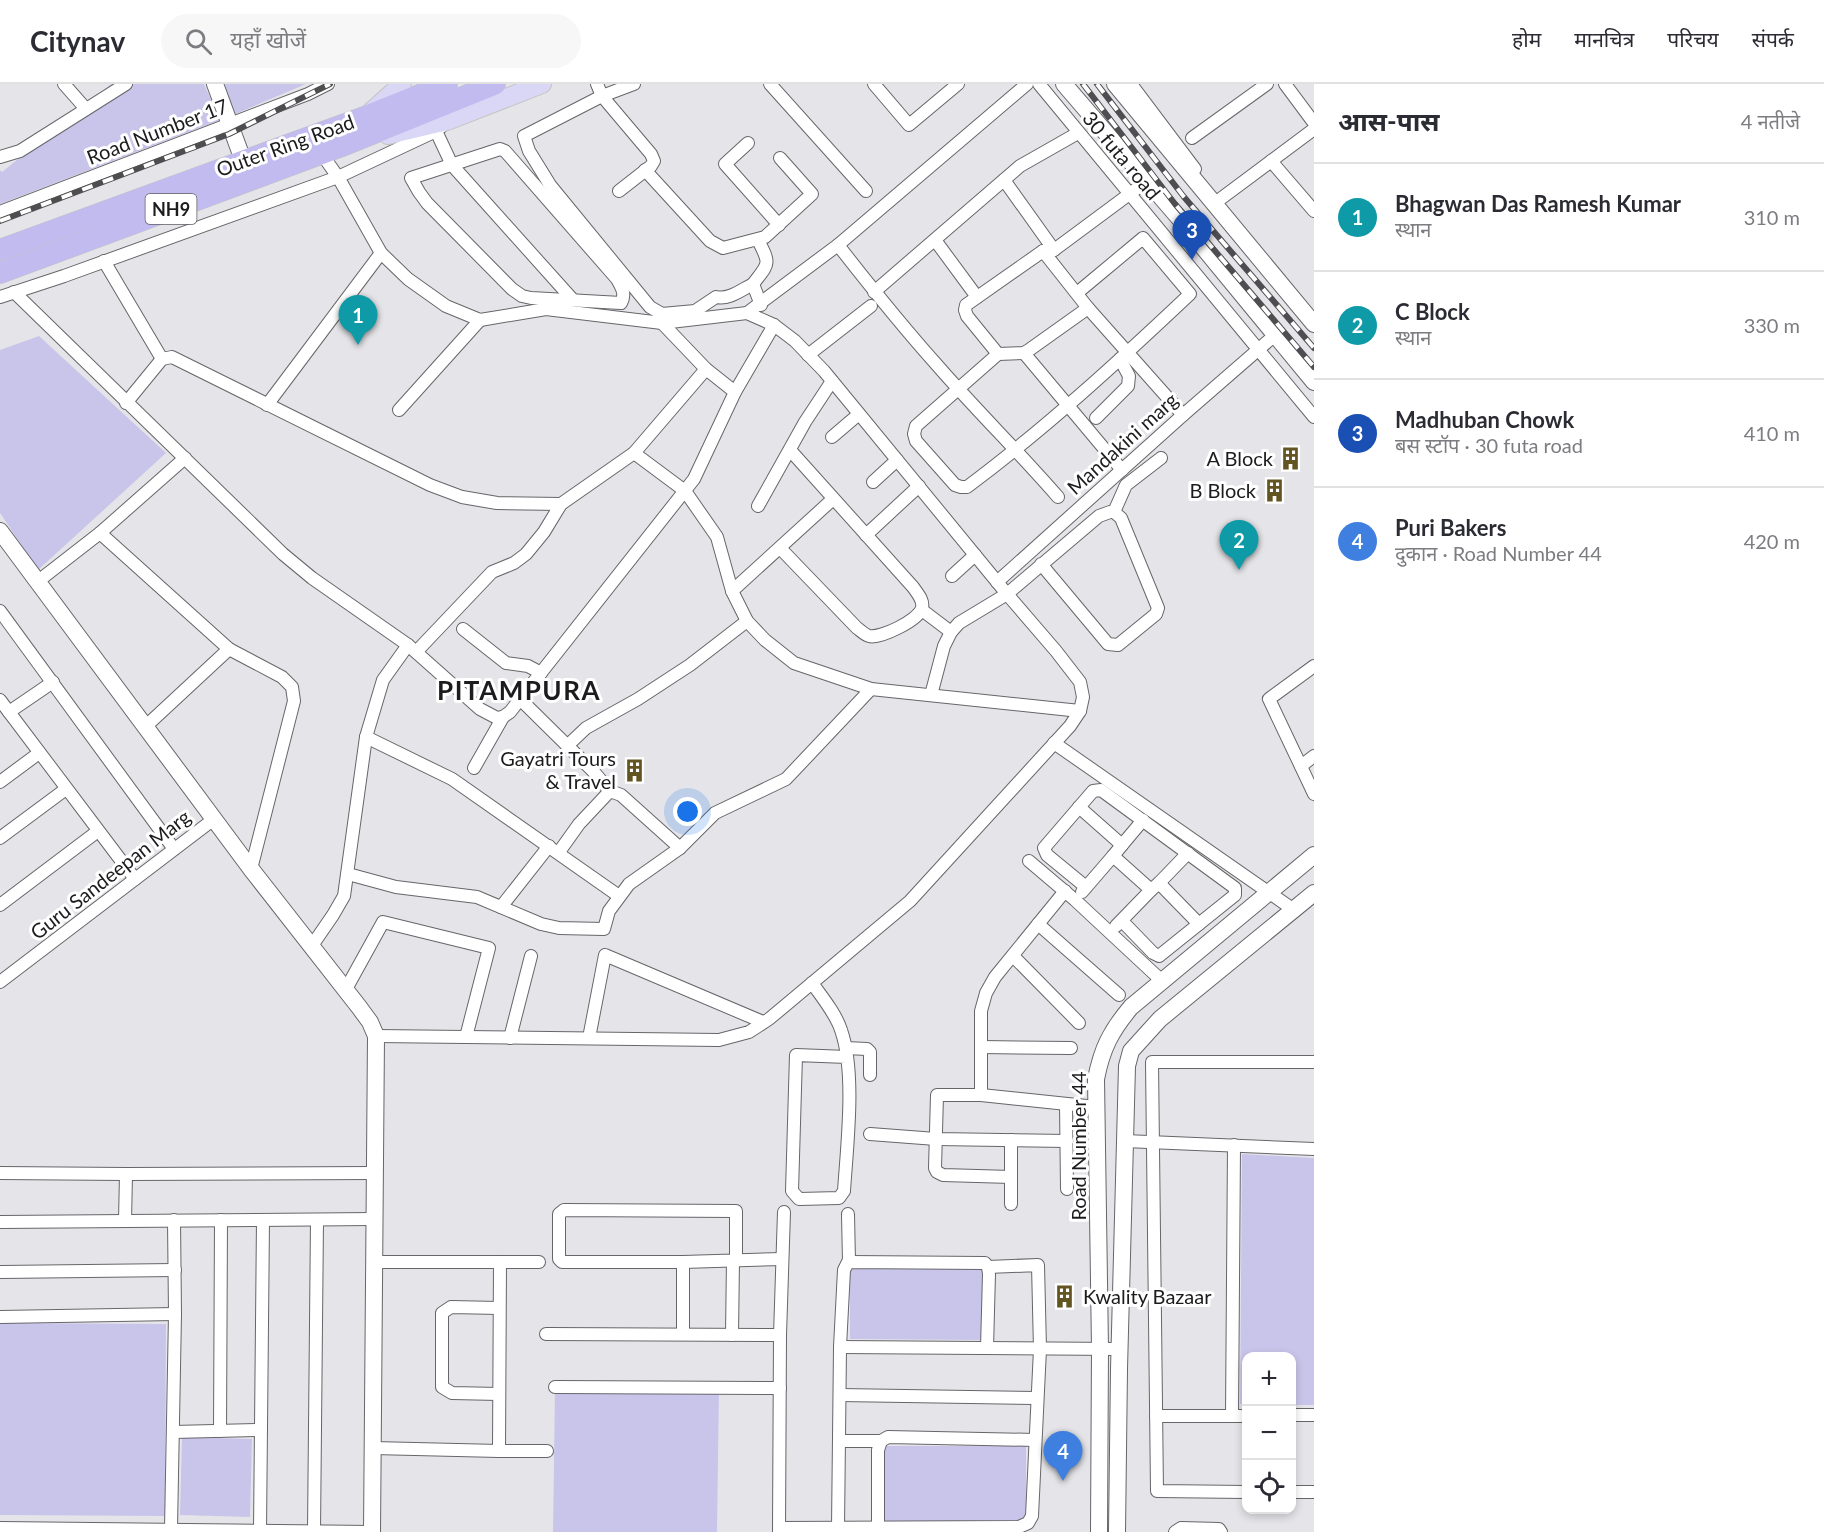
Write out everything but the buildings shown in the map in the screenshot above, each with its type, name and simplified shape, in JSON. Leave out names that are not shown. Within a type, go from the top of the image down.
[{"type":"highway","name":"Outer Ring Road","points":[[0,250],[367,116],[447,84]]},
{"type":"highway","name":"NH9","points":[[342,146],[495,84]]},
{"type":"highway","name":"Outer Ring Road","points":[[0,273],[342,146]]},
{"type":"main road","points":[[367,116],[402,84]]},
{"type":"main road","points":[[342,146],[442,126],[543,84]]},
{"type":"street","points":[[64,84],[86,110]]},
{"type":"street","points":[[0,157],[20,151],[126,84]]},
{"type":"street","points":[[215,84],[243,160]]},
{"type":"street","name":"Road Number 17","points":[[0,212],[328,84]]},
{"type":"street","points":[[597,84],[602,96],[651,154],[654,161],[619,191]]},
{"type":"street","points":[[633,84],[602,96],[524,136],[529,151],[550,185],[650,307],[662,314],[695,311],[716,297],[730,296],[753,285],[766,267],[768,259],[758,240]]},
{"type":"street","points":[[770,84],[866,191]]},
{"type":"street","points":[[874,84],[909,125],[958,84]]},
{"type":"street","points":[[321,153],[338,177],[381,253],[408,279],[446,306],[480,320],[546,309],[559,305],[573,300],[621,303],[624,297],[623,289],[618,279],[505,151],[500,149],[411,178],[422,197],[517,293],[559,305],[662,323],[747,313],[761,305],[838,245],[1027,84]]},
{"type":"street","name":"30 futa road","points":[[1039,84],[1314,417]]},
{"type":"street","points":[[1064,84],[1314,382]]},
{"type":"street","points":[[1115,84],[1314,315]]},
{"type":"street","points":[[1131,84],[1216,200],[1314,324]]},
{"type":"street","points":[[1192,138],[1267,84]]},
{"type":"street","points":[[1285,84],[1314,123]]},
{"type":"street","points":[[0,297],[338,177],[442,126],[452,165],[573,300]]},
{"type":"street","points":[[1216,200],[1314,129]]},
{"type":"street","points":[[874,292],[1020,166],[1078,133]]},
{"type":"street","points":[[748,143],[725,164],[779,225]]},
{"type":"street","points":[[645,170],[716,246],[723,248],[765,237],[812,194],[780,158]]},
{"type":"street","points":[[1271,161],[1314,211]]},
{"type":"street","points":[[1004,180],[1077,293],[1124,356],[1183,415]]},
{"type":"street","points":[[998,354],[967,316],[964,310],[966,305],[1147,181]]},
{"type":"street","points":[[1077,293],[1143,238],[1190,294],[1124,356],[1017,450],[967,487],[955,485],[921,448],[914,434],[916,426],[998,354],[1024,353],[1088,308]]},
{"type":"street","points":[[935,240],[977,297]]},
{"type":"street","points":[[838,245],[874,292],[1058,497]]},
{"type":"street","points":[[267,405],[381,253]]},
{"type":"street","points":[[104,261],[162,359]]},
{"type":"street","points":[[753,285],[761,305]]},
{"type":"street","points":[[14,292],[283,554],[312,578],[412,648],[480,709],[497,718],[503,717]]},
{"type":"street","points":[[808,355],[871,306]]},
{"type":"street","points":[[376,1036],[719,1040],[749,1032],[813,983],[910,902],[1080,711],[1083,697],[1080,682],[832,381],[795,341],[774,325],[747,313]]},
{"type":"street","points":[[399,410],[480,320]]},
{"type":"street","points":[[662,323],[706,369],[735,392]]},
{"type":"street","points":[[474,768],[503,717],[541,673],[685,491],[735,392],[774,325]]},
{"type":"street","name":"Mandakini marg","points":[[997,582],[1275,335]]},
{"type":"street","points":[[1024,353],[1122,470]]},
{"type":"street","points":[[1096,417],[1128,386],[1129,376],[1124,356]]},
{"type":"street","points":[[126,403],[162,359],[172,357],[446,492],[497,503],[561,504]]},
{"type":"street","points":[[311,947],[344,896],[366,737],[383,680],[412,648],[492,572],[514,563],[526,554],[544,532],[561,504],[634,453],[706,369]]},
{"type":"street","points":[[758,506],[805,422],[832,381]]},
{"type":"street","points":[[832,438],[859,414]]},
{"type":"street","points":[[780,548],[857,628],[869,636],[882,636],[916,617],[922,610],[922,600],[913,587],[790,450]]},
{"type":"street","points":[[634,453],[685,491],[717,537],[732,591],[747,621],[765,640],[794,663],[871,689],[1080,711]]},
{"type":"street","points":[[37,582],[100,533],[184,458]]},
{"type":"street","points":[[1114,512],[1126,485],[1161,458]]},
{"type":"street","points":[[873,482],[897,459]]},
{"type":"street","points":[[866,535],[919,486]]},
{"type":"street","points":[[732,591],[833,499]]},
{"type":"street","points":[[931,694],[944,646],[951,632],[960,623],[1007,594],[1085,527],[1105,513],[1114,512]]},
{"type":"street","points":[[1041,564],[1108,644],[1118,645],[1152,619],[1158,608],[1120,518],[1114,512]]},
{"type":"street","points":[[1073,514],[1085,527]]},
{"type":"street","points":[[0,531],[251,870],[346,989],[370,1022],[376,1036],[372,1532],[0,1528]]},
{"type":"street","points":[[100,533],[229,649],[282,676],[292,687],[294,700],[251,870]]},
{"type":"street","points":[[952,576],[975,555]]},
{"type":"street","points":[[922,610],[951,632]]},
{"type":"street","points":[[0,611],[174,849]]},
{"type":"street","points":[[567,746],[586,728],[638,699],[690,665],[747,621]]},
{"type":"street","points":[[463,629],[506,663],[528,666],[541,673]]},
{"type":"street","points":[[145,727],[229,649]]},
{"type":"street","points":[[1314,666],[1269,699],[1314,795]]},
{"type":"street","points":[[0,724],[10,713],[53,682]]},
{"type":"street","points":[[348,874],[396,886],[468,895],[541,924],[560,928],[604,929],[609,911],[629,884],[680,848],[716,813],[786,779],[871,689]]},
{"type":"street","points":[[520,699],[593,771],[610,791],[621,795],[680,848]]},
{"type":"street","points":[[0,700],[135,879]]},
{"type":"street","points":[[366,737],[444,774],[619,896]]},
{"type":"street","points":[[1054,742],[1294,910]]},
{"type":"street","points":[[0,782],[39,753]]},
{"type":"street","points":[[1301,766],[1314,756]]},
{"type":"street","points":[[0,838],[66,789]]},
{"type":"street","points":[[1086,887],[1047,855],[1044,848],[1093,791],[1101,790],[1235,888],[1235,895],[1160,956],[1153,953],[1122,921]]},
{"type":"street","points":[[501,907],[610,791]]},
{"type":"street","points":[[1080,807],[1122,845]]},
{"type":"street","name":"Guru Sandeepan Marg","points":[[0,982],[214,819]]},
{"type":"street","points":[[1075,900],[1143,820]]},
{"type":"street","points":[[0,905],[98,831]]},
{"type":"street","points":[[1110,933],[1188,853]]},
{"type":"street","name":"Road Number 44","points":[[1099,1532],[1100,1349],[1096,1079],[1100,1057],[1115,1025],[1131,1006],[1314,855]]},
{"type":"street","points":[[1113,856],[1155,886],[1199,924]]},
{"type":"street","points":[[1029,861],[1075,900],[1162,981]]},
{"type":"street","points":[[981,1095],[981,1011],[986,993],[995,977],[1065,891]]},
{"type":"street","points":[[1118,1532],[1119,1349],[1127,1066],[1131,1052],[1160,1019],[1314,893]]},
{"type":"street","points":[[346,989],[383,922],[489,948],[466,1037]]},
{"type":"street","points":[[1038,924],[1119,995]]},
{"type":"street","points":[[589,1038],[605,955],[763,1022]]},
{"type":"street","points":[[510,1038],[531,956]]},
{"type":"street","points":[[1013,956],[1079,1023]]},
{"type":"street","points":[[813,983],[841,1028],[846,1052],[848,1103],[844,1191],[839,1198],[799,1199],[792,1191],[796,1055],[846,1052],[867,1049],[870,1052],[870,1075]]},
{"type":"street","points":[[981,1047],[1071,1048]]},
{"type":"street","points":[[1242,1492],[1157,1491],[1152,1062],[1314,1062]]},
{"type":"street","points":[[1011,1177],[943,1175],[937,1172],[935,1168],[937,1095],[981,1095],[1096,1107]]},
{"type":"street","points":[[1066,1104],[1066,1189]]},
{"type":"street","points":[[870,1134],[1067,1141]]},
{"type":"street","points":[[1011,1140],[1011,1204]]},
{"type":"street","points":[[1125,1141],[1314,1149]]},
{"type":"street","points":[[1232,1416],[1234,1145]]},
{"type":"street","points":[[0,1173],[375,1173]]},
{"type":"street","points":[[125,1221],[126,1174]]},
{"type":"street","points":[[732,1335],[735,1260],[736,1211],[564,1210],[559,1214],[560,1261],[683,1262],[735,1260],[782,1259]]},
{"type":"street","points":[[784,1212],[780,1335],[779,1530],[1019,1527],[1028,1523],[1032,1516]]},
{"type":"street","points":[[838,1528],[840,1347],[844,1269],[849,1262],[848,1214]]},
{"type":"street","points":[[0,1222],[374,1219]]},
{"type":"street","points":[[166,1530],[173,1432],[174,1220]]},
{"type":"street","points":[[220,1431],[221,1220]]},
{"type":"street","points":[[260,1530],[263,1220]]},
{"type":"street","points":[[315,1531],[317,1220]]},
{"type":"street","points":[[374,1262],[539,1262]]},
{"type":"street","points":[[499,1451],[500,1262]]},
{"type":"street","points":[[683,1262],[683,1334]]},
{"type":"street","points":[[849,1262],[985,1263],[988,1267],[987,1348]]},
{"type":"street","points":[[988,1267],[1038,1265],[1040,1349],[1033,1532]]},
{"type":"street","points":[[0,1272],[175,1270]]},
{"type":"street","points":[[499,1308],[451,1307],[442,1313],[442,1387],[452,1393],[499,1394]]},
{"type":"street","points":[[0,1317],[175,1314]]},
{"type":"street","points":[[546,1334],[780,1335]]},
{"type":"street","points":[[840,1347],[1119,1349]]},
{"type":"street","points":[[555,1387],[780,1388]]},
{"type":"street","points":[[840,1395],[1037,1398]]},
{"type":"street","points":[[1296,1415],[1314,1415]]},
{"type":"street","points":[[1156,1416],[1242,1416]]},
{"type":"street","points":[[173,1432],[261,1430]]},
{"type":"street","points":[[839,1441],[881,1441],[888,1437],[1035,1440]]},
{"type":"street","points":[[878,1528],[878,1450],[881,1441]]},
{"type":"street","points":[[373,1448],[547,1451]]},
{"type":"street","points":[[1296,1492],[1314,1492]]},
{"type":"street","points":[[1175,1532],[1181,1528],[1219,1529],[1221,1532]]},
{"type":"shaded area","points":[[111,84],[204,84],[220,120],[0,204],[0,170],[2,172]]},
{"type":"shaded area","points":[[225,84],[306,84],[233,115]]},
{"type":"shaded area","points":[[39,336],[166,453],[38,570],[0,513],[0,350]]},
{"type":"shaded area","points":[[1242,1154],[1314,1158],[1314,1405],[1296,1405],[1296,1352],[1242,1352],[1242,1404],[1240,1404]]},
{"type":"shaded area","points":[[850,1268],[982,1269],[982,1340],[850,1339]]},
{"type":"shaded area","points":[[0,1323],[166,1324],[165,1516],[0,1515]]},
{"type":"shaded area","points":[[555,1387],[719,1389],[717,1532],[553,1532]]},
{"type":"shaded area","points":[[182,1437],[252,1439],[250,1517],[180,1515]]},
{"type":"shaded area","points":[[884,1446],[1026,1446],[1026,1521],[885,1521]]},
{"type":"railway","points":[[0,221],[229,134],[330,84]]},
{"type":"railway","points":[[1083,84],[1175,204],[1314,367]]},
{"type":"railway","points":[[1097,84],[1184,197],[1314,348]]},
{"type":"place","name":"Madhuban Chowk","points":[[1192,260]]},
{"type":"place","name":"Bhagwan Das Ramesh Kumar","points":[[358,345]]},
{"type":"place","name":"A Block","points":[[1291,458]]},
{"type":"place","name":"B Block","points":[[1274,490]]},
{"type":"place","name":"C Block","points":[[1239,570]]},
{"type":"place","name":"Gayatri Tours & Travel","points":[[634,770]]},
{"type":"place","name":"Kwality Bazaar","points":[[1065,1296]]},
{"type":"place","name":"Puri Bakers","points":[[1063,1481]]},
{"type":"district","name":"PITAMPURA","points":[[519,690]]}]
